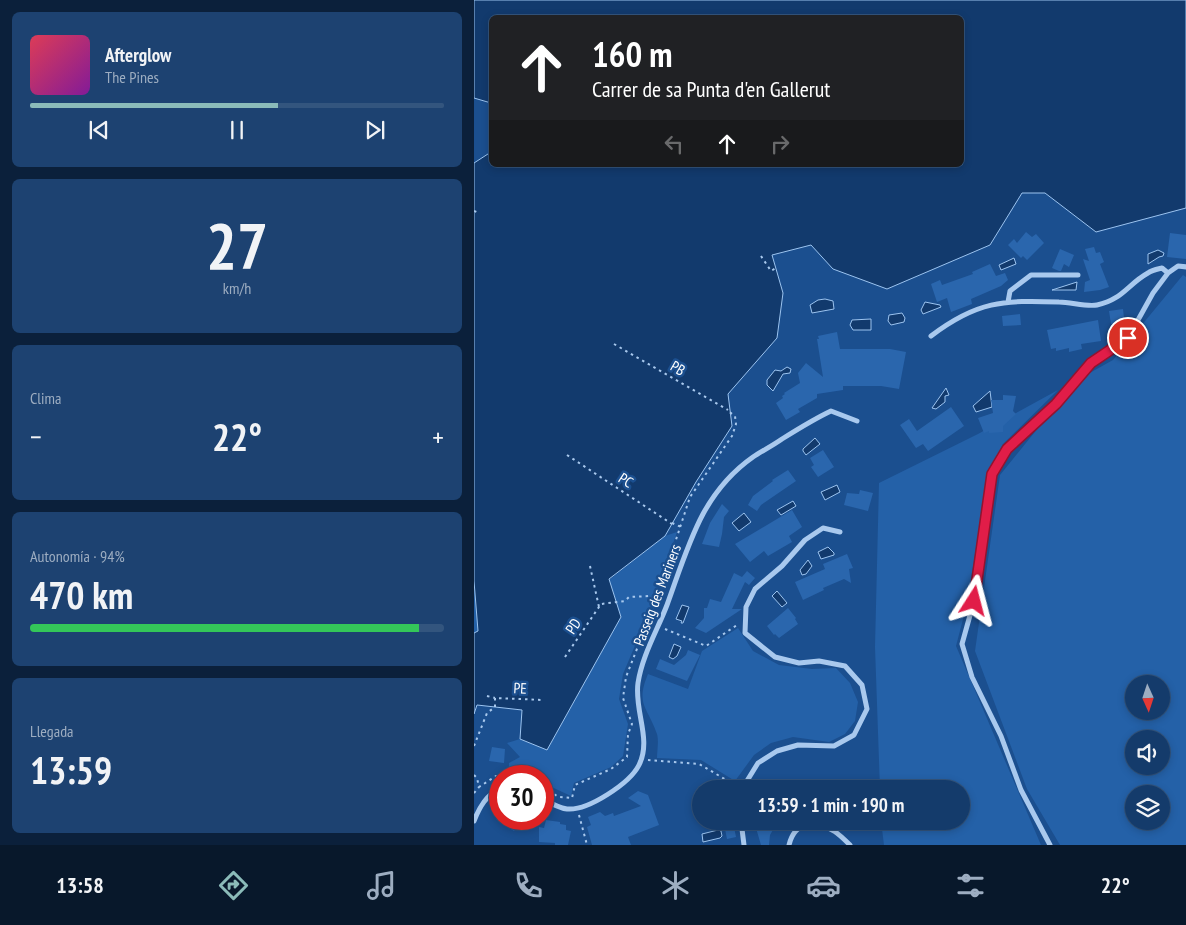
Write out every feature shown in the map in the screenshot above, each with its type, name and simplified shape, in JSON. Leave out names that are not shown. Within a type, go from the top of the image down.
[{"type":"street","points":[[1050,845],[1021,790],[1001,736],[972,677],[962,644],[974,601],[992,474],[1007,449],[1056,404],[1091,363],[1128,338],[1153,294],[1168,273],[1178,266],[1186,267]]},
{"type":"street","points":[[931,336],[949,322],[973,310],[998,302],[1058,302],[1096,305],[1118,298],[1148,272],[1162,268],[1168,273]]},
{"type":"street","points":[[1008,302],[1010,291],[1031,276],[1078,275]]},
{"type":"street","name":"Passeig des Mariners","points":[[641,759],[645,748],[637,702],[638,684],[643,662],[703,513],[725,482],[740,467],[754,456],[812,420],[831,411],[856,421]]},
{"type":"street","points":[[748,780],[758,763],[777,751],[798,745],[834,746],[854,735],[867,710],[862,685],[845,666],[819,660],[798,663],[775,657],[745,633],[746,606],[755,589],[782,566],[805,540],[822,528],[840,532]]},
{"type":"street","points":[[554,804],[567,809],[584,808],[624,782],[639,766],[641,759]]},
{"type":"street","points":[[474,821],[479,807],[489,794]]},
{"type":"street","points":[[789,845],[797,829],[806,824],[818,824],[836,832],[850,845]]},
{"type":"street","points":[[743,830],[744,845]]},
{"type":"path","points":[[474,211],[479,214]]},
{"type":"path","points":[[761,256],[772,271],[776,268]]},
{"type":"path","name":"PB","points":[[614,344],[735,416],[736,424],[732,436],[690,496],[681,527]]},
{"type":"path","name":"PC","points":[[567,454],[672,524],[681,527]]},
{"type":"path","points":[[554,794],[559,797],[572,798],[575,786],[611,769],[627,757],[628,734],[632,724],[623,698],[626,677],[656,600],[681,527]]},
{"type":"path","points":[[670,558],[683,562]]},
{"type":"path","points":[[590,566],[599,607],[601,604],[625,601],[629,597],[650,596],[656,600]]},
{"type":"path","name":"PD","points":[[565,657],[599,607]]},
{"type":"path","points":[[658,626],[706,646],[746,620]]},
{"type":"path","name":"PE","points":[[487,696],[543,700]]},
{"type":"path","name":"PE","points":[[474,746],[487,714],[495,708],[495,698]]},
{"type":"path","points":[[641,759],[700,764],[727,780]]},
{"type":"path","points":[[474,775],[480,787]]},
{"type":"path","points":[[474,793],[489,781]]},
{"type":"path","points":[[578,808],[587,845]]},
{"type":"shaded area","points":[[474,0],[1186,0],[1186,208],[1096,232],[1045,193],[1022,193],[990,245],[887,289],[833,269],[811,245],[772,255],[783,293],[777,338],[728,394],[732,426],[696,482],[665,536],[609,579],[621,617],[547,750],[520,739],[522,710],[477,705],[474,714],[474,633],[478,631],[474,581],[474,163],[489,153],[489,167],[964,167],[964,15],[489,15],[489,102],[474,98]]},
{"type":"shaded area","points":[[1158,250],[1164,253],[1163,256],[1148,264],[1148,254]]},
{"type":"shaded area","points":[[1014,258],[1016,264],[1001,270],[999,265]]},
{"type":"shaded area","points":[[1183,275],[1186,277],[1186,845],[1060,845],[1027,789],[975,651],[1000,475],[1077,380],[1113,360]]},
{"type":"shaded area","points":[[1077,282],[1076,290],[1052,290]]},
{"type":"shaded area","points":[[818,300],[833,301],[834,309],[812,313],[810,305]]},
{"type":"shaded area","points":[[925,302],[940,305],[941,307],[923,314],[921,310]]},
{"type":"shaded area","points":[[902,313],[905,318],[904,322],[891,325],[888,321],[889,315]]},
{"type":"shaded area","points":[[871,319],[871,330],[853,330],[850,325],[852,320]]},
{"type":"shaded area","points":[[787,367],[791,369],[790,373],[783,374],[773,391],[767,385],[767,380],[775,370],[781,371]]},
{"type":"shaded area","points":[[946,388],[949,395],[945,396],[945,402],[936,409],[932,408]]},
{"type":"shaded area","points":[[1058,390],[1003,444],[988,473],[967,604],[956,646],[1041,845],[884,845],[882,830],[970,830],[970,780],[880,780],[875,647],[879,483],[978,434]]},
{"type":"shaded area","points":[[990,391],[992,407],[976,412],[973,406]]},
{"type":"shaded area","points":[[815,438],[820,444],[806,455],[803,449]]},
{"type":"shaded area","points":[[837,485],[840,492],[825,500],[821,492]]},
{"type":"shaded area","points":[[793,501],[796,506],[781,515],[777,510]]},
{"type":"shaded area","points":[[744,513],[751,522],[739,531],[732,523]]},
{"type":"shaded area","points":[[677,532],[650,610],[623,674],[619,699],[628,724],[623,756],[611,767],[574,783],[571,796],[554,788],[554,765],[509,765],[509,763],[520,757],[507,743],[520,739],[547,750],[621,617],[609,580],[665,536]]},
{"type":"shaded area","points":[[828,547],[834,555],[821,559],[818,552]]},
{"type":"shaded area","points":[[808,560],[812,566],[806,574],[802,575],[800,570]]},
{"type":"shaded area","points":[[474,581],[478,632],[474,633]]},
{"type":"shaded area","points":[[777,591],[787,603],[782,607],[772,596]]},
{"type":"shaded area","points":[[682,605],[689,607],[683,623],[681,623],[682,621],[676,619]]},
{"type":"shaded area","points":[[738,628],[753,651],[779,665],[812,669],[836,668],[850,683],[858,702],[855,721],[845,734],[829,742],[793,737],[771,743],[754,755],[736,780],[701,760],[657,758],[657,734],[644,706],[643,699],[644,684],[648,674],[688,689],[702,651]]},
{"type":"shaded area","points":[[674,644],[681,647],[677,656],[673,659],[669,657]]},
{"type":"shaded area","points":[[718,830],[721,831],[722,836],[703,842],[702,834]]},
{"type":"building","points":[[1026,232],[1032,237],[1036,234],[1044,243],[1027,260],[1023,256],[1021,258],[1008,245],[1014,239],[1017,243]]},
{"type":"building","points":[[1170,233],[1187,235],[1187,259],[1167,257]]},
{"type":"building","points":[[1094,247],[1096,253],[1100,252],[1104,262],[1100,264],[1109,287],[1084,292],[1085,282],[1090,280],[1083,259],[1089,261],[1085,249]]},
{"type":"building","points":[[1060,249],[1074,255],[1069,267],[1064,264],[1061,271],[1059,271],[1052,268]]},
{"type":"building","points":[[990,264],[996,276],[1005,273],[1008,280],[1001,286],[971,299],[972,304],[951,312],[947,298],[937,302],[931,284],[940,280],[942,285],[973,274],[972,272]]},
{"type":"building","points":[[1123,309],[1124,318],[1121,323],[1111,324],[1109,311]]},
{"type":"building","points":[[1020,314],[1021,325],[1003,326],[1002,316]]},
{"type":"building","points":[[1098,320],[1101,341],[1081,344],[1082,349],[1069,352],[1069,348],[1056,351],[1056,348],[1051,349],[1047,330]]},
{"type":"building","points":[[837,332],[840,349],[890,349],[906,352],[899,389],[881,386],[843,386],[843,390],[817,394],[817,398],[798,409],[800,412],[786,420],[776,403],[783,398],[784,393],[800,383],[798,373],[806,363],[823,377],[817,339],[819,339],[818,336]]},
{"type":"building","points":[[1003,395],[1016,396],[1013,411],[1016,414],[1003,426],[1003,432],[989,433],[989,431],[984,433],[978,418],[993,413],[991,400],[1003,400]]},
{"type":"building","points":[[951,407],[964,426],[928,451],[923,444],[916,448],[900,425],[909,419],[917,431]]},
{"type":"building","points":[[823,450],[834,467],[818,477],[811,467],[814,465],[810,458]]},
{"type":"building","points":[[788,470],[796,481],[761,505],[757,511],[748,505],[753,496],[772,480]]},
{"type":"building","points":[[860,490],[873,493],[868,511],[844,505],[847,493],[859,494]]},
{"type":"building","points":[[722,504],[729,511],[724,517],[719,547],[702,544],[710,523]]},
{"type":"building","points":[[792,510],[802,527],[789,536],[792,542],[768,556],[764,551],[750,562],[735,544]]},
{"type":"building","points":[[847,554],[853,568],[849,569],[851,583],[844,579],[823,588],[824,590],[803,600],[795,582],[825,569],[823,564]]},
{"type":"building","points":[[747,571],[755,578],[749,585],[745,582],[732,609],[742,609],[706,633],[695,628],[704,618],[704,608],[707,608],[710,599],[721,602],[734,573],[742,577]]},
{"type":"building","points":[[788,608],[798,624],[779,638],[767,626]]},
{"type":"building","points":[[688,650],[700,655],[687,681],[656,669],[660,659],[674,665],[686,655]]},
{"type":"building","points":[[492,747],[505,749],[504,763],[489,761]]},
{"type":"building","points":[[638,791],[648,795],[659,825],[628,837],[631,845],[592,845],[587,827],[591,825],[588,817],[600,812],[605,816],[613,813],[614,816],[641,806],[628,798]]},
{"type":"building","points":[[554,821],[566,825],[566,830],[571,831],[568,845],[539,842],[539,830],[554,830]]},
{"type":"building","points":[[725,830],[735,830],[736,837],[727,839]]},
{"type":"building","points":[[757,830],[773,830],[770,835],[769,845],[761,845]]},
{"type":"route","points":[[974,601],[992,474],[1007,449],[1056,404],[1091,363],[1128,338]]}]
